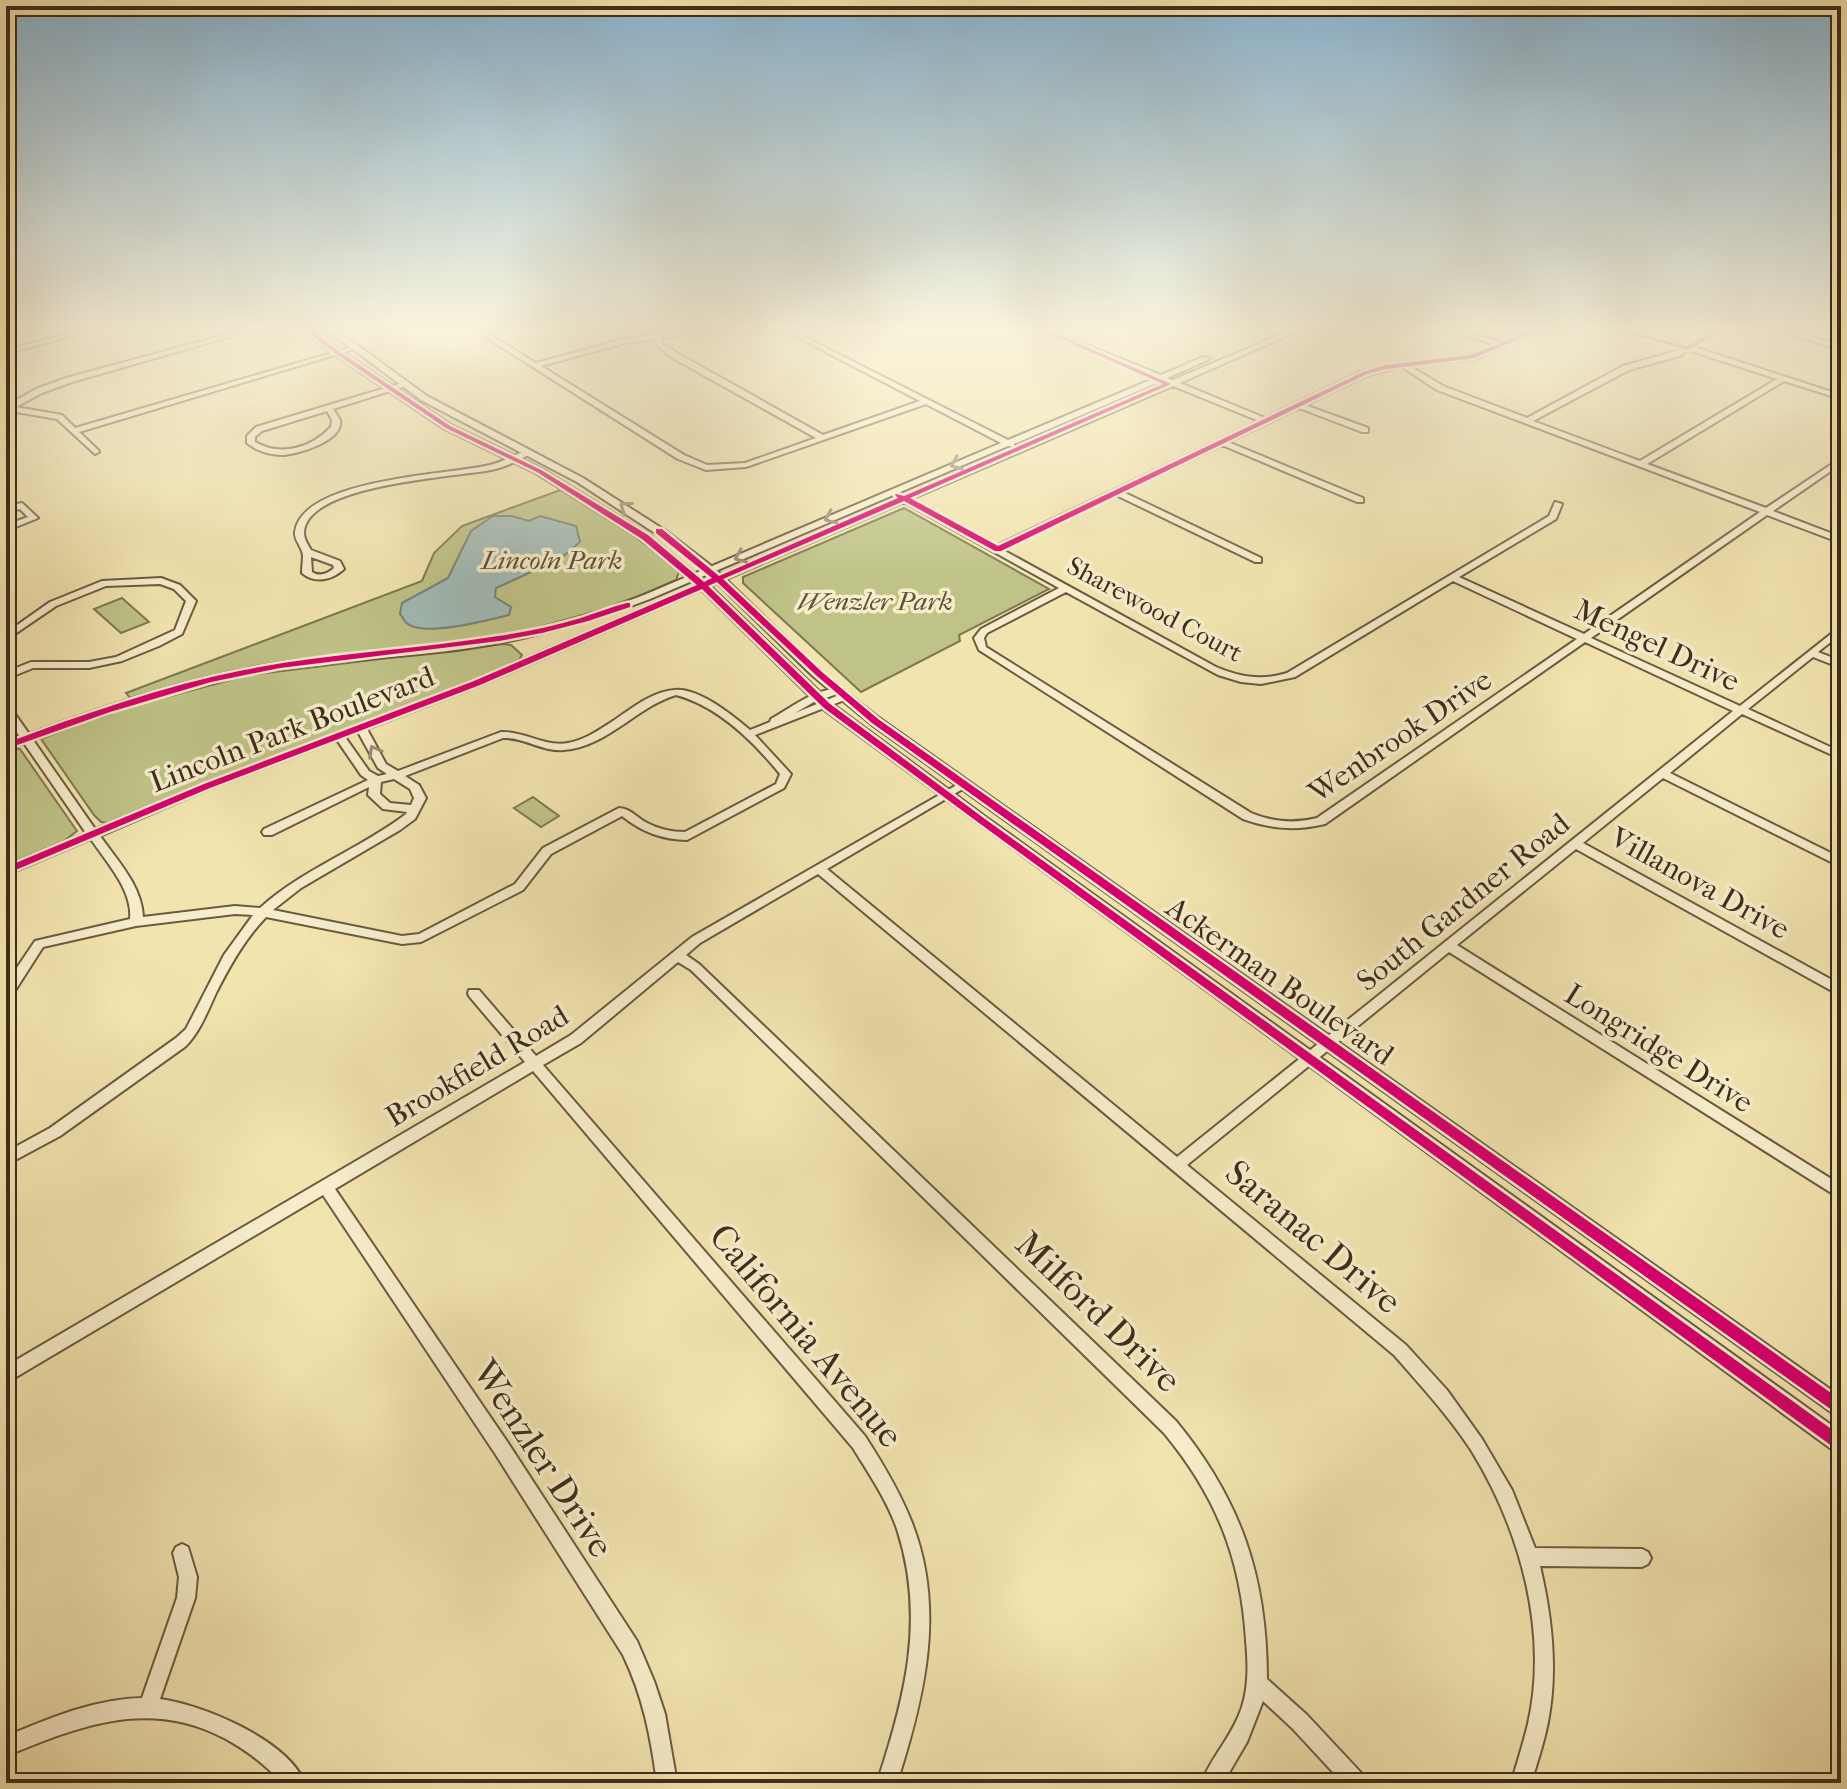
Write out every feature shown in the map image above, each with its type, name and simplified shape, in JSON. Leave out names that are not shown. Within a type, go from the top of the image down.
[{"type":"street","points":[[11,409],[52,414],[76,430],[95,452]]},
{"type":"street","points":[[76,430],[146,409]]},
{"type":"street","points":[[324,409],[259,429],[251,436],[251,443],[264,450],[279,452],[317,443],[335,428],[336,420],[330,409]]},
{"type":"street","name":"Ackerman Boulevard","points":[[421,409],[614,516],[698,581],[822,702],[1841,1444]]},
{"type":"street","name":"Ackerman Boulevard","points":[[443,409],[624,506],[714,574],[840,694],[962,785],[1841,1408]]},
{"type":"street","points":[[605,409],[692,463],[716,469],[746,465],[905,409]]},
{"type":"street","points":[[771,409],[824,439]]},
{"type":"street","points":[[941,409],[1019,448]]},
{"type":"street","name":"Lincoln Park Boulevard","points":[[6,871],[207,786],[477,683],[891,491],[1083,409]]},
{"type":"street","name":"Lincoln Park Boulevard","points":[[714,574],[904,498],[1109,409]]},
{"type":"street","points":[[1235,409],[1265,421]]},
{"type":"street","points":[[998,549],[1289,409]]},
{"type":"street","points":[[1311,409],[1365,430]]},
{"type":"street","points":[[1497,409],[1841,540]]},
{"type":"street","points":[[1527,421],[1549,409]]},
{"type":"street","points":[[1641,464],[1731,409]]},
{"type":"street","points":[[1222,442],[1360,500]]},
{"type":"street","points":[[307,552],[299,535],[300,528],[310,514],[329,501],[359,489],[399,479],[477,470],[523,451]]},
{"type":"street","name":"Wenbrook Drive","points":[[1067,588],[984,631],[979,638],[982,648],[1247,816],[1276,825],[1307,825],[1321,821],[1841,460]]},
{"type":"street","name":"Sharewood Court","points":[[891,491],[1212,669],[1229,677],[1260,682],[1291,675],[1553,517],[1558,504]]},
{"type":"street","points":[[1116,492],[1258,560]]},
{"type":"street","points":[[6,509],[22,506],[34,518],[6,528]]},
{"type":"street","name":"Mengel Drive","points":[[1453,578],[1841,756]]},
{"type":"street","points":[[6,637],[53,604],[105,583],[161,581],[177,587],[191,601],[179,632],[119,659],[89,665],[31,665],[6,676]]},
{"type":"street","name":"Lincoln Park Boulevard","points":[[6,746],[146,697],[220,678],[284,666],[445,649],[545,630],[698,581]]},
{"type":"street","name":"South Gardner Road","points":[[1178,1164],[1841,629]]},
{"type":"street","points":[[1812,653],[1841,665]]},
{"type":"street","points":[[6,994],[39,944],[136,922],[220,910],[263,912],[402,940],[421,938],[519,887],[547,851],[623,811],[638,823],[681,837],[780,786],[786,774],[750,734],[715,710],[676,692],[574,746],[551,748],[513,735],[501,735],[395,776],[376,780],[268,832]]},
{"type":"street","points":[[750,734],[769,725],[814,713],[822,702],[840,694]]},
{"type":"street","points":[[6,709],[95,833],[131,890],[137,912],[136,922]]},
{"type":"street","points":[[6,1159],[44,1139],[181,1042],[191,1032],[236,943],[263,912],[284,894],[411,816],[420,798],[415,787],[382,766],[361,728]]},
{"type":"street","points":[[339,736],[365,773],[376,780]]},
{"type":"street","points":[[1663,774],[1841,863]]},
{"type":"street","points":[[376,780],[374,795],[387,806],[413,809]]},
{"type":"street","name":"Brookfield Road","points":[[6,1375],[576,1039],[676,955],[962,785]]},
{"type":"street","name":"Villanova Drive","points":[[1576,844],[1841,991]]},
{"type":"street","name":"Saranac Drive","points":[[818,868],[1106,1108],[1178,1164],[1400,1350],[1434,1384],[1492,1466],[1513,1506],[1530,1557],[1540,1611],[1544,1662],[1540,1714],[1521,1783]]},
{"type":"street","name":"Longridge Drive","points":[[1449,946],[1841,1193]]},
{"type":"street","name":"Milford Drive","points":[[676,955],[695,967],[1179,1438],[1222,1502],[1249,1576],[1256,1628],[1257,1683],[1247,1720],[1231,1754],[1211,1783]]},
{"type":"street","name":"California Avenue","points":[[474,993],[859,1442],[882,1475],[899,1508],[913,1549],[921,1589],[922,1636],[918,1681],[909,1722],[887,1783]]},
{"type":"street","name":"Wenzler Drive","points":[[325,1186],[502,1449],[630,1648],[647,1681],[660,1723],[667,1783]]},
{"type":"street","points":[[148,1707],[186,1598],[188,1577],[182,1553]]},
{"type":"street","points":[[1530,1557],[1642,1558]]},
{"type":"street","points":[[1257,1683],[1300,1722],[1357,1783]]},
{"type":"street","points":[[6,1746],[81,1717],[129,1707],[148,1707],[219,1725],[256,1744],[295,1783]]},
{"type":"green space","name":"Lincoln Park","points":[[563,489],[616,522],[673,566],[679,572],[676,580],[616,606],[513,634],[462,643],[257,667],[130,698],[126,693],[422,581],[434,553],[462,526]]},
{"type":"green space","name":"Wenzler Park","points":[[904,508],[1049,589],[959,635],[960,641],[861,692],[743,583],[743,577]]},
{"type":"green space","points":[[122,598],[149,622],[121,633],[94,609]]},
{"type":"green space","name":"Lincoln Park","points":[[511,645],[522,655],[519,660],[458,687],[108,823],[101,822],[94,815],[41,739],[107,713],[249,675]]},
{"type":"green space","points":[[20,749],[77,831],[60,844],[6,866],[6,751]]},
{"type":"green space","points":[[533,797],[559,816],[541,827],[514,808]]},
{"type":"water","points":[[493,516],[512,516],[529,521],[540,516],[576,526],[580,542],[560,559],[496,588],[495,597],[511,607],[509,615],[442,628],[416,628],[407,623],[400,614],[402,603],[448,578],[471,531]]},
{"type":"cycle path","points":[[422,409],[448,427],[539,471],[645,537],[707,589],[827,706],[1841,1444]]},
{"type":"cycle path","points":[[6,871],[207,786],[477,683],[1109,409]]},
{"type":"cycle path","points":[[898,495],[998,549],[1289,409]]},
{"type":"cycle path","points":[[659,531],[715,576],[875,721],[1841,1408]]},
{"type":"cycle path","points":[[6,746],[107,710],[245,672],[499,638],[585,619],[627,605]]}]
